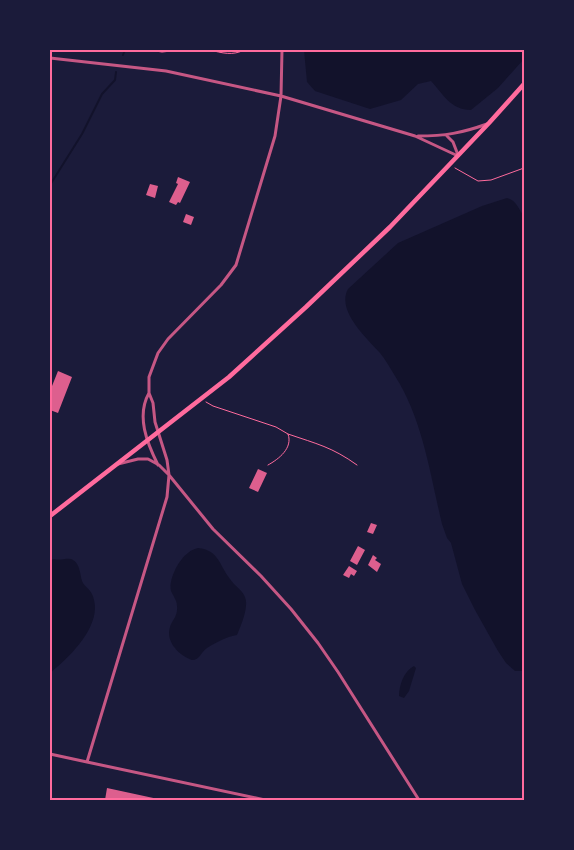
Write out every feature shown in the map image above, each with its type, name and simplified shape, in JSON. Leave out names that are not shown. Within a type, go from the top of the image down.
[{"type":"main road","points":[[50,516],[229,377],[390,227],[524,84]]},
{"type":"street","points":[[88,762],[167,497],[169,474],[167,460],[158,433],[153,403],[149,393],[149,377],[158,353],[168,339],[221,285],[236,265],[272,150],[280,115],[282,50]]},
{"type":"street","points":[[50,58],[166,71],[282,96],[415,136],[458,156]]},
{"type":"street","points":[[415,136],[447,136],[467,132],[489,123]]},
{"type":"street","points":[[447,136],[453,142],[458,156]]},
{"type":"street","points":[[149,393],[145,401],[143,419],[148,440],[159,465]]},
{"type":"street","points":[[115,465],[138,459],[148,459],[159,465],[169,474],[213,529],[261,576],[318,643],[419,800]]},
{"type":"street","points":[[50,754],[265,800]]},
{"type":"path","points":[[149,50],[181,50]]},
{"type":"path","points":[[210,50],[237,54],[244,50]]},
{"type":"path","points":[[450,164],[465,175],[478,181],[491,180],[524,168]]},
{"type":"path","points":[[201,399],[213,406],[276,427],[288,434],[323,444],[339,452],[357,465]]},
{"type":"path","points":[[268,465],[280,458],[287,448],[290,441],[288,434]]},
{"type":"shaded area","points":[[304,50],[524,50],[524,59],[498,88],[471,110],[453,104],[431,81],[418,84],[401,100],[370,109],[315,91],[307,82]]},
{"type":"shaded area","points":[[507,198],[515,203],[524,217],[524,671],[515,671],[506,663],[462,584],[451,543],[442,524],[419,429],[405,393],[386,361],[349,315],[345,297],[348,289],[398,243],[482,206]]},
{"type":"shaded area","points":[[198,548],[205,549],[218,559],[226,574],[244,594],[246,610],[237,635],[214,644],[197,659],[192,660],[178,652],[170,638],[170,627],[177,610],[170,586],[175,570],[181,560],[189,552]]},
{"type":"shaded area","points":[[69,559],[75,562],[82,581],[93,596],[95,610],[93,621],[82,641],[50,673],[50,560]]},
{"type":"shaded area","points":[[414,666],[416,668],[409,691],[404,698],[399,696],[400,687],[407,671]]},
{"type":"building","points":[[178,177],[190,182],[180,203],[178,202],[176,205],[169,202],[178,184],[176,183]]},
{"type":"building","points":[[150,184],[158,186],[155,198],[146,195]]},
{"type":"building","points":[[186,214],[194,217],[191,225],[183,222]]},
{"type":"building","points":[[58,371],[72,377],[58,413],[50,410],[50,391]]},
{"type":"building","points":[[258,469],[267,473],[258,492],[249,488]]},
{"type":"building","points":[[371,523],[377,525],[373,534],[367,532]]},
{"type":"building","points":[[358,546],[365,550],[357,565],[350,561]]},
{"type":"building","points":[[373,555],[377,558],[375,560],[381,564],[377,572],[368,565]]},
{"type":"building","points":[[349,566],[357,571],[354,576],[351,574],[349,578],[343,575]]},
{"type":"building","points":[[107,788],[158,799],[105,800]]},
{"type":"waterway","points":[[123,55],[125,50]]},
{"type":"waterway","points":[[50,185],[82,134],[102,94],[115,80],[116,72]]}]
